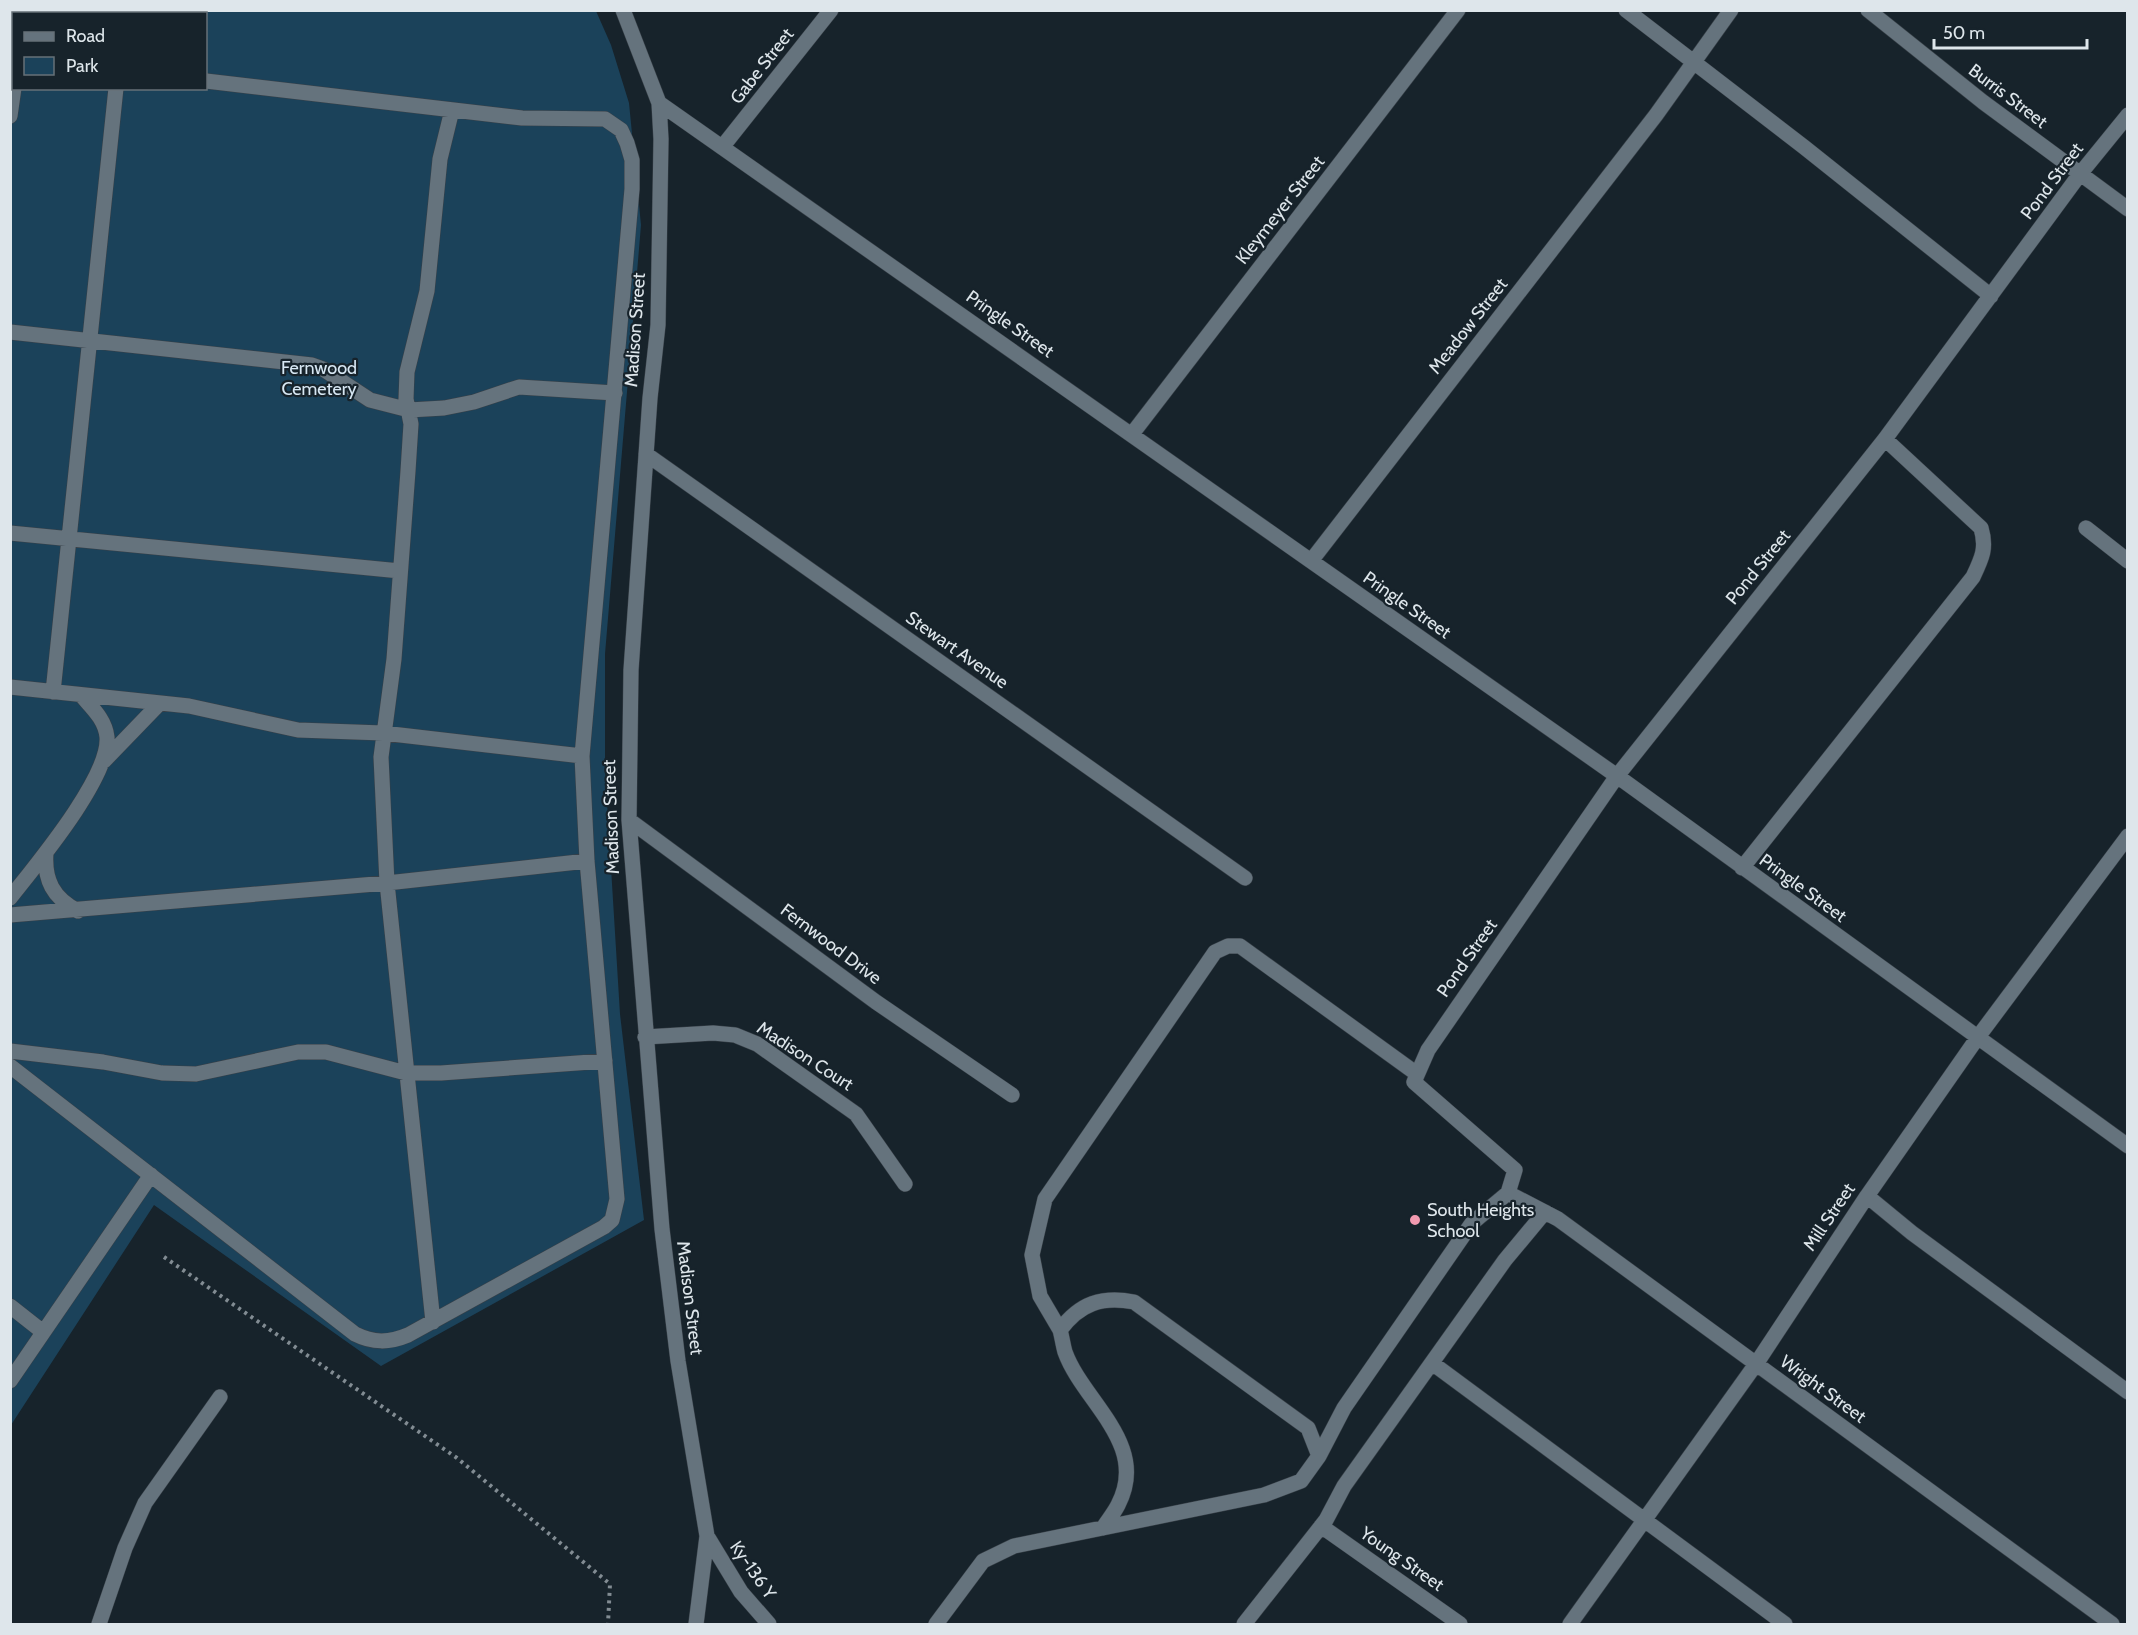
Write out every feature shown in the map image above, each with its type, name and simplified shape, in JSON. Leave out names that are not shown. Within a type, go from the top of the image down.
[{"type":"street","name":"Madison Street","points":[[623,10],[659,102],[661,139],[658,325],[646,454],[631,670],[628,820],[662,1229],[678,1361],[707,1536],[696,1624]]},
{"type":"street","name":"Gabe Street","points":[[723,146],[831,10]]},
{"type":"street","name":"Kleymeyer Street","points":[[1132,434],[1458,10]]},
{"type":"street","points":[[1626,10],[1697,57],[1990,296]]},
{"type":"street","points":[[1697,57],[1731,10]]},
{"type":"street","name":"Burris Street","points":[[1868,10],[2127,208]]},
{"type":"street","name":"Meadow Street","points":[[1311,561],[1656,115],[1697,57]]},
{"type":"street","points":[[10,1066],[355,1334],[366,1340],[397,1340],[604,1227],[612,1220],[617,1199],[587,861],[582,756],[632,189],[632,160],[621,130],[605,119],[594,117],[522,118],[207,81]]},
{"type":"street","points":[[10,116],[14,90]]},
{"type":"street","points":[[53,692],[116,90]]},
{"type":"street","name":"Pringle Street","points":[[659,102],[1617,776],[2127,1146]]},
{"type":"street","points":[[433,1322],[387,883],[380,781],[383,733],[394,660],[411,424],[406,399],[407,372],[427,291],[440,159],[452,110]]},
{"type":"street","name":"Pond Street","points":[[1417,1074],[1428,1050],[1617,776],[1885,439],[2080,174],[2127,115]]},
{"type":"street","points":[[10,332],[312,365],[323,369],[370,400],[409,410],[444,408],[474,402],[519,387],[615,393]]},
{"type":"street","points":[[1742,868],[1973,577],[1982,558],[1986,545],[1981,528],[1885,439]]},
{"type":"street","name":"Stewart Avenue","points":[[646,454],[1245,878]]},
{"type":"street","points":[[2086,528],[2127,561]]},
{"type":"street","points":[[10,533],[400,572]]},
{"type":"street","points":[[10,687],[210,709],[298,730],[383,733],[582,756]]},
{"type":"street","points":[[81,695],[103,722],[107,735],[104,761]]},
{"type":"street","points":[[10,898],[46,853],[104,761],[160,702]]},
{"type":"street","name":"Fernwood Drive","points":[[628,820],[876,1002],[1012,1095]]},
{"type":"street","name":"Mill Street","points":[[1570,1624],[1755,1364],[1867,1196],[1978,1037],[2127,836]]},
{"type":"street","points":[[46,853],[50,886],[57,896],[78,911]]},
{"type":"street","points":[[10,915],[387,883],[587,861]]},
{"type":"street","points":[[936,1624],[983,1560],[1014,1546],[1103,1528],[1264,1495],[1301,1481],[1319,1456],[1344,1408],[1472,1223],[1508,1193],[1515,1170],[1414,1082],[1417,1074],[1240,946],[1228,946],[1215,952],[1045,1198],[1032,1255],[1040,1296],[1060,1330],[1065,1353],[1116,1432],[1126,1465],[1123,1491],[1118,1505],[1103,1528]]},
{"type":"street","name":"Madison Court","points":[[645,1037],[713,1033],[735,1035],[757,1044],[856,1114],[905,1184]]},
{"type":"street","points":[[10,1051],[103,1062],[162,1073],[196,1074],[298,1052],[326,1052],[406,1073],[441,1073],[605,1061]]},
{"type":"street","points":[[10,1382],[151,1175]]},
{"type":"street","name":"Wright Street","points":[[1508,1193],[1558,1219],[2112,1624]]},
{"type":"street","points":[[1867,1196],[1912,1233],[2127,1392]]},
{"type":"street","points":[[1244,1624],[1321,1526],[1344,1486],[1505,1260],[1545,1212]]},
{"type":"street","points":[[1060,1330],[1071,1314],[1095,1303],[1111,1298],[1134,1302],[1308,1428],[1319,1456]]},
{"type":"street","points":[[10,1306],[43,1332]]},
{"type":"street","points":[[1432,1363],[1785,1624]]},
{"type":"street","points":[[99,1624],[125,1548],[145,1503],[220,1397]]},
{"type":"street","name":"Young Street","points":[[1321,1526],[1460,1624]]},
{"type":"street","name":"Ky-136 Y","points":[[707,1536],[741,1592],[769,1624]]},
{"type":"path","points":[[164,1257],[457,1458],[610,1584],[609,1624]]},
{"type":"green space","name":"Fernwood Cemetery","points":[[11,11],[596,11],[611,45],[629,103],[641,225],[605,654],[605,770],[620,1014],[644,1220],[381,1366],[154,1205],[11,1425]]},
{"type":"place","name":"South Heights School","points":[[1415,1220]]}]
